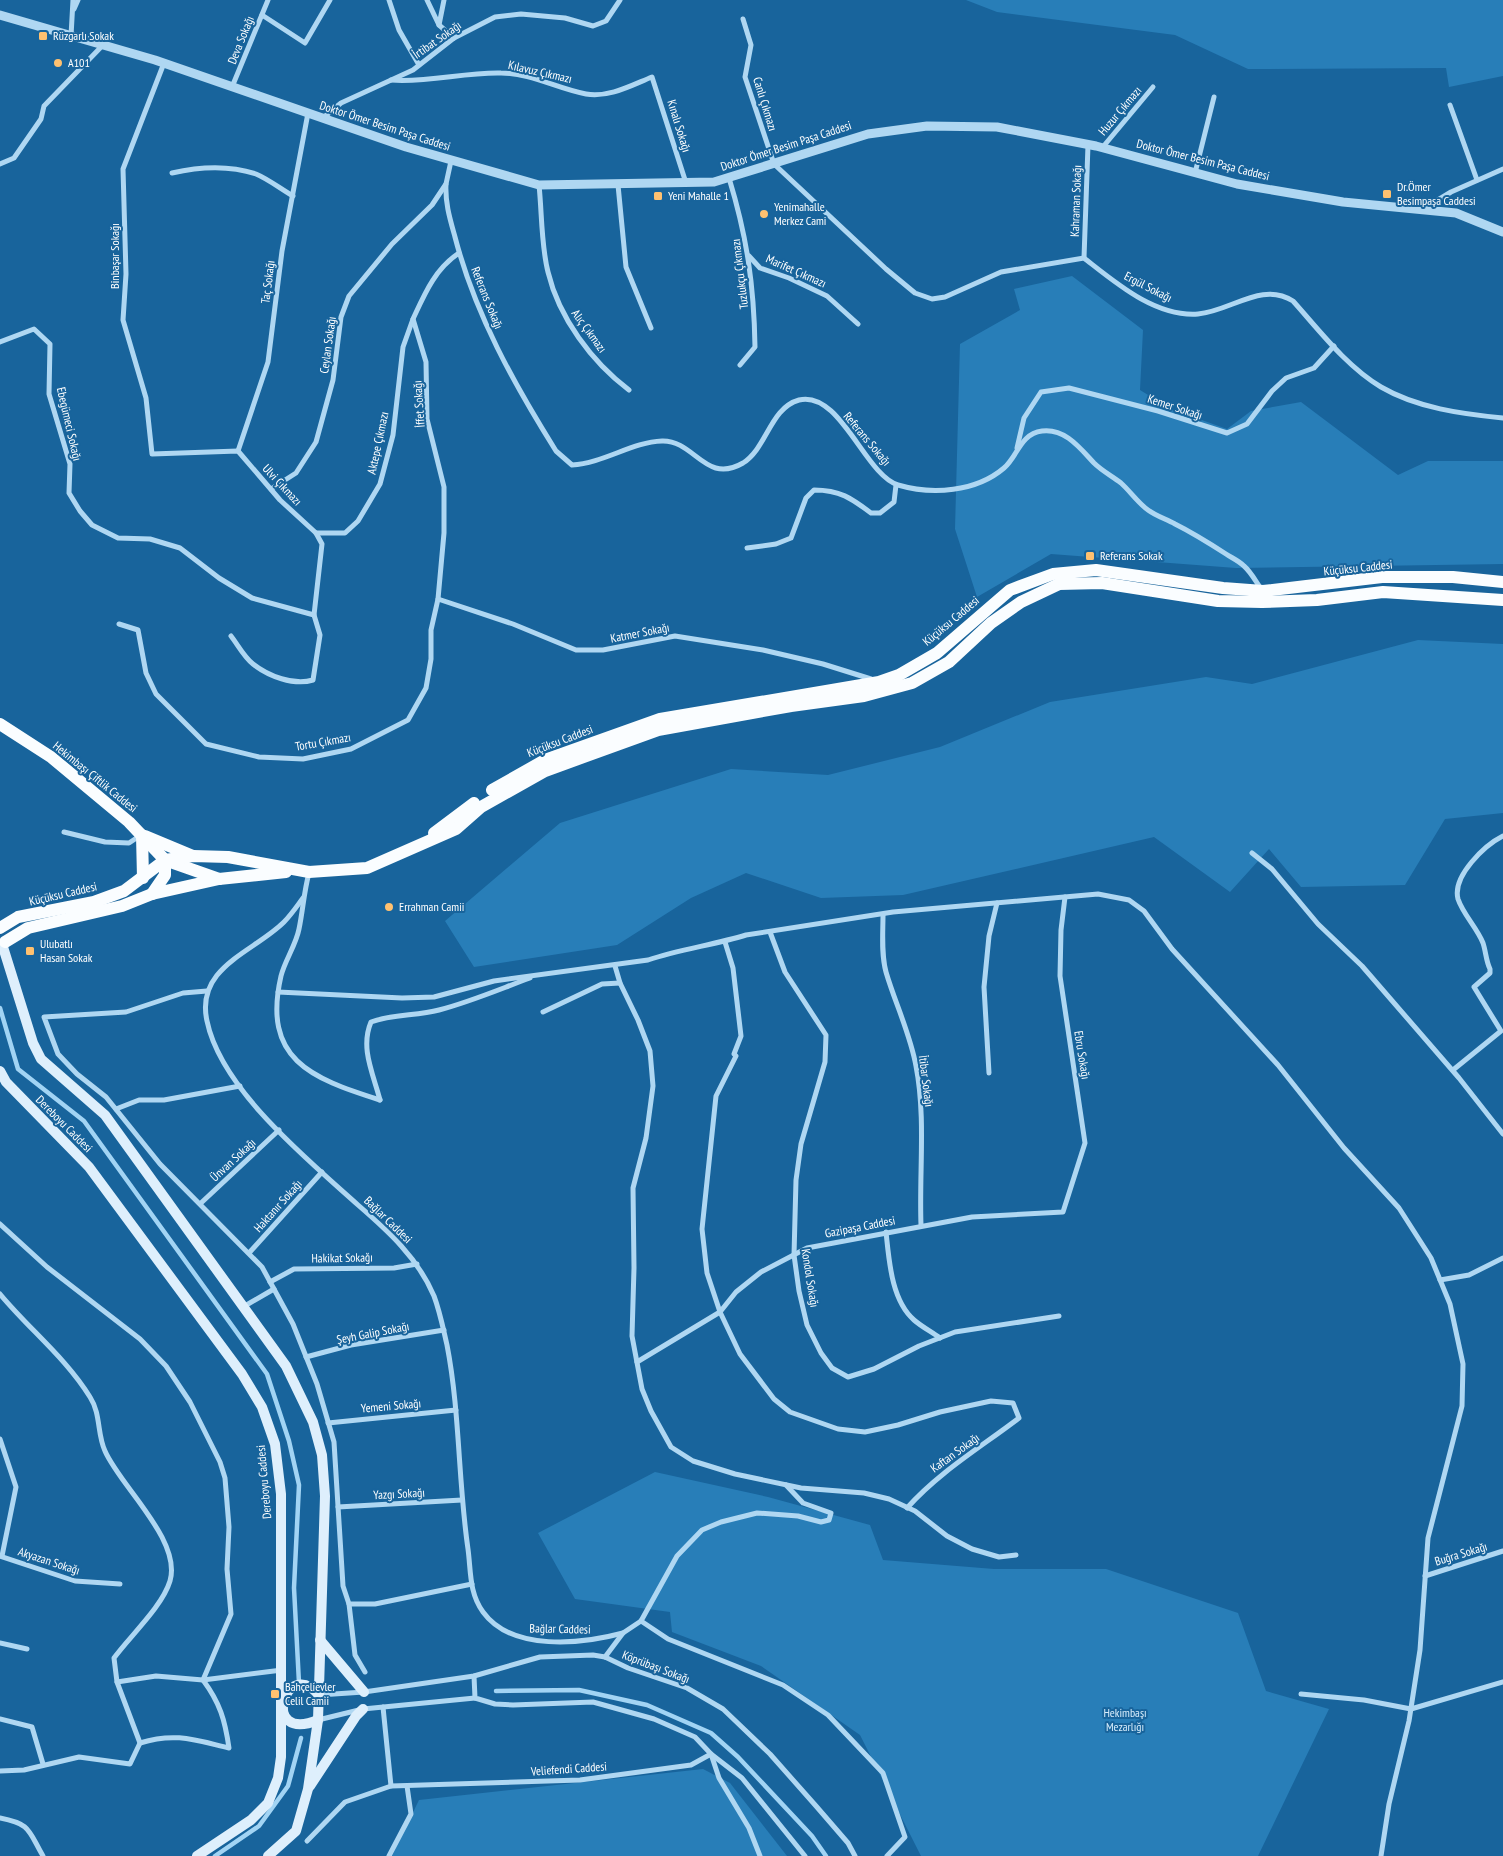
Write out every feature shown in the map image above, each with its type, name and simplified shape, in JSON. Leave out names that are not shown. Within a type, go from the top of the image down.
[{"type":"main road","name":"Küçüksu Caddesi","points":[[418,845],[485,794],[545,760],[660,719],[879,682],[899,675],[937,653],[1010,590],[1053,574],[1096,570],[1223,588],[1262,597],[1317,600],[1383,592],[1503,600]]},
{"type":"main road","name":"Küçüksu Caddesi","points":[[3,946],[28,928],[122,906],[152,894],[219,879],[367,868],[456,829],[481,807],[508,790],[545,772],[658,730],[791,706],[864,696],[912,683],[949,662],[991,623],[1020,602],[1059,584],[1102,583],[1218,601],[1262,597],[1382,578],[1453,577],[1503,582]]},
{"type":"main road","name":"Hekimbaşı Çiftlik Caddesi","points":[[0,724],[51,756],[142,835],[165,860]]},
{"type":"main road","points":[[143,878],[142,835],[194,856]]},
{"type":"main road","name":"Küçüksu Caddesi","points":[[0,928],[18,917],[94,902],[124,891],[165,860],[194,856],[228,858],[305,872]]},
{"type":"main road","points":[[152,894],[165,874],[165,860],[219,879]]},
{"type":"main road","points":[[0,928],[3,946],[33,1043],[41,1060],[105,1115],[286,1366],[313,1422],[322,1455],[325,1496],[318,1720],[308,1789],[296,1831],[268,1856]]},
{"type":"main road","name":"Dereboyu Caddesi","points":[[0,1071],[6,1082],[89,1167],[242,1374],[262,1406],[275,1444],[280,1494],[282,1670],[278,1778],[268,1803],[251,1820],[197,1856]]},
{"type":"main road","points":[[320,1640],[364,1692]]},
{"type":"main road","points":[[318,1720],[304,1725],[291,1722],[283,1712],[282,1706],[285,1694],[296,1686],[309,1686],[319,1695]]},
{"type":"main road","points":[[308,1789],[363,1709]]},
{"type":"street","points":[[71,36],[74,0]]},
{"type":"street","points":[[74,9],[78,0]]},
{"type":"street","name":"Deva Sokağı","points":[[232,87],[268,0]]},
{"type":"street","points":[[262,15],[305,43],[330,0]]},
{"type":"street","points":[[389,0],[399,30],[419,65]]},
{"type":"street","points":[[427,0],[439,26],[454,38]]},
{"type":"street","points":[[439,26],[444,0]]},
{"type":"street","name":"İrtibat Sokağı","points":[[323,119],[341,103],[419,65],[454,38],[495,17],[521,14],[565,18],[593,26],[606,21],[620,0]]},
{"type":"street","name":"Doktor Ömer Besim Paşa Caddesi","points":[[0,15],[164,63],[323,119],[452,161],[539,185],[714,182],[868,134],[927,126],[997,127],[1102,148],[1237,184],[1342,202],[1456,213],[1502,233]]},
{"type":"street","name":"Canlı Çıkmazı","points":[[743,19],[751,45],[745,76],[774,164]]},
{"type":"street","points":[[0,164],[14,158],[41,119],[44,106],[103,45]]},
{"type":"street","name":"Binbaşar Sokağı","points":[[164,63],[123,170],[126,274],[123,320],[146,398],[152,454],[238,451]]},
{"type":"street","name":"Kılavuz Çıkmazı","points":[[391,80],[444,79],[503,72],[534,78],[587,94],[614,92],[652,76]]},
{"type":"street","name":"Kınalı Sokağı","points":[[652,76],[686,183]]},
{"type":"street","name":"Huzur Çıkmazı","points":[[1102,148],[1153,87]]},
{"type":"street","points":[[1195,173],[1214,97]]},
{"type":"street","points":[[1450,105],[1477,180]]},
{"type":"street","name":"Taç Sokağı","points":[[238,451],[268,362],[282,251],[308,113]]},
{"type":"street","name":"Kahraman Sokağı","points":[[1084,258],[1088,145]]},
{"type":"street","name":"Ceylan Sokağı","points":[[271,489],[296,473],[316,442],[333,380],[340,317],[350,296],[392,244],[432,205],[446,184],[452,161]]},
{"type":"street","points":[[774,164],[886,269],[915,293],[932,299],[945,297],[1001,272],[1084,258]]},
{"type":"street","points":[[172,173],[194,168],[224,169],[256,174],[293,196]]},
{"type":"street","points":[[1423,210],[1451,192],[1503,169]]},
{"type":"street","name":"Tuzlukçu Çıkmazı","points":[[729,178],[743,223],[749,255],[756,347],[740,365]]},
{"type":"street","name":"Referans Sokağı","points":[[446,184],[446,200],[459,253],[474,296],[495,344],[556,451],[572,465],[591,464],[639,446],[664,441],[680,446],[710,467],[728,470],[744,462],[758,448],[786,407],[799,400],[817,401],[835,416],[875,466],[896,485]]},
{"type":"street","name":"Alıç Çıkmazı","points":[[539,185],[548,272],[562,312],[588,351],[614,379],[628,390]]},
{"type":"street","points":[[618,185],[626,267],[651,328]]},
{"type":"street","points":[[413,319],[430,282],[448,260],[459,253]]},
{"type":"street","name":"Marifet Çıkmazı","points":[[749,255],[760,268],[789,278],[827,296],[858,324]]},
{"type":"street","name":"Ergül Sokağı","points":[[1084,258],[1124,289],[1167,310],[1198,314],[1218,310],[1264,293],[1282,294],[1293,301],[1360,372],[1382,387],[1424,405],[1472,415],[1503,418]]},
{"type":"street","name":"Aktepe Çıkmazı","points":[[316,534],[345,533],[358,521],[380,484],[393,435],[403,347],[413,319]]},
{"type":"street","name":"İffet Sokağı","points":[[413,319],[426,362],[427,419],[444,486],[444,533],[438,599]]},
{"type":"street","name":"Ebegümeci Sokağı","points":[[0,342],[34,329],[50,344],[49,394],[70,464],[70,493],[80,511],[92,525],[118,538],[150,539],[180,548],[218,578],[252,598],[314,616]]},
{"type":"street","name":"Kemer Sokağı","points":[[1016,451],[1024,418],[1041,392],[1069,388],[1158,411],[1227,433],[1247,424],[1272,391],[1286,378],[1314,368],[1334,346]]},
{"type":"street","points":[[747,548],[776,544],[791,538],[806,498],[814,490],[833,490],[851,498],[871,514],[880,513],[894,502],[896,485],[925,490],[955,490],[984,481],[1005,468],[1028,435],[1043,431],[1060,433],[1067,437],[1149,510],[1199,536],[1244,565],[1262,597]]},
{"type":"street","name":"Ulvi Çıkmazı","points":[[238,451],[271,489],[316,534]]},
{"type":"street","points":[[230,636],[252,663],[272,676],[303,683],[313,680],[320,635],[314,616],[322,544],[316,534]]},
{"type":"street","name":"Tortu Çıkmazı","points":[[119,624],[138,630],[146,673],[156,694],[206,744],[259,757],[303,759],[351,749],[408,720],[426,688],[431,659],[431,630],[438,599]]},
{"type":"street","name":"Katmer Sokağı","points":[[438,599],[513,624],[576,650],[603,650],[675,636],[763,650],[823,664],[879,682]]},
{"type":"street","points":[[64,832],[105,842],[129,843],[142,835]]},
{"type":"street","points":[[1453,1070],[1502,1030],[1474,987],[1490,973],[1490,969],[1482,943],[1458,899],[1457,886],[1476,856],[1491,842],[1503,836]]},
{"type":"street","points":[[1252,853],[1272,869],[1318,924],[1362,966],[1453,1070],[1503,1134]]},
{"type":"street","points":[[305,872],[299,930],[281,974],[276,1005],[277,1028],[285,1047],[300,1064],[325,1080],[380,1100],[366,1051],[365,1035],[371,1022],[384,1017],[407,1016],[439,1010],[539,974]]},
{"type":"street","points":[[278,992],[402,998],[434,997],[494,981],[615,966],[725,942],[746,935],[893,912],[1098,894],[1129,900],[1144,911],[1172,949],[1278,1064],[1344,1148],[1399,1208],[1431,1258],[1450,1304],[1463,1364],[1462,1406],[1428,1538],[1420,1650],[1411,1709],[1389,1804],[1381,1856]]},
{"type":"street","points":[[303,898],[284,922],[221,969],[207,991],[183,993],[126,1012],[44,1017],[58,1054],[116,1109],[160,1164],[201,1203],[262,1267],[294,1324],[334,1442],[343,1586],[349,1604],[355,1655],[365,1672]]},
{"type":"street","name":"Ebru Sokağı","points":[[1063,1212],[1085,1143],[1060,976],[1061,930],[1065,898]]},
{"type":"street","points":[[989,1073],[984,987],[989,936],[997,903]]},
{"type":"street","name":"İtibar Sokağı","points":[[883,915],[882,940],[886,970],[903,1015],[917,1068],[921,1122],[921,1225]]},
{"type":"street","name":"Kondol Sokağı","points":[[770,932],[785,972],[826,1035],[825,1062],[801,1144],[796,1180],[794,1255],[808,1325],[821,1353],[832,1368],[848,1377],[874,1369],[955,1332],[1059,1316]]},
{"type":"street","points":[[720,1312],[707,1273],[702,1229],[716,1096],[736,1056],[734,1054],[741,1036],[733,968],[725,942]]},
{"type":"street","points":[[615,966],[620,983],[638,1020],[650,1051],[653,1086],[646,1138],[633,1188],[634,1268],[632,1336],[642,1389],[651,1411],[671,1447],[693,1461],[735,1474],[801,1488],[864,1493],[889,1500],[907,1508],[947,1536],[972,1549],[999,1557],[1016,1555]]},
{"type":"street","points":[[543,1012],[602,984],[620,983]]},
{"type":"street","name":"Bağlar Caddesi","points":[[207,991],[206,1020],[222,1063],[260,1112],[322,1172],[396,1238],[417,1264],[433,1294],[444,1330],[455,1384],[462,1500],[473,1593],[483,1613],[502,1629],[526,1640],[593,1641],[623,1633]]},
{"type":"street","points":[[116,1109],[139,1100],[164,1100],[240,1086]]},
{"type":"street","name":"Ünvan Sokağı","points":[[201,1203],[279,1130]]},
{"type":"street","name":"Haktanır Sokağı","points":[[249,1253],[322,1172]]},
{"type":"street","name":"Gazipaşa Caddesi","points":[[637,1362],[720,1312],[736,1292],[761,1272],[807,1248],[921,1225],[972,1217],[1063,1212]]},
{"type":"street","points":[[0,1224],[47,1267],[140,1339],[166,1366],[190,1402],[220,1462],[226,1478],[229,1527],[227,1569],[231,1614],[202,1680]]},
{"type":"street","points":[[886,1232],[890,1277],[899,1296],[913,1319],[940,1338]]},
{"type":"street","points":[[1440,1280],[1469,1275],[1502,1259],[1503,1266]]},
{"type":"street","name":"Hakikat Sokağı","points":[[270,1282],[294,1269],[394,1268],[417,1264]]},
{"type":"street","points":[[243,1308],[274,1289]]},
{"type":"street","points":[[0,1294],[58,1356],[89,1396],[98,1412],[105,1451],[152,1520],[170,1559],[170,1581],[158,1603],[114,1658],[117,1682],[140,1743]]},
{"type":"street","name":"Kaftan Sokağı","points":[[720,1312],[740,1354],[774,1399],[790,1412],[838,1429],[866,1432],[898,1425],[940,1412],[991,1401],[1013,1403],[1019,1418],[957,1462],[922,1491],[907,1508]]},
{"type":"street","name":"Şeyh Galip Sokağı","points":[[306,1358],[351,1345],[444,1330]]},
{"type":"street","name":"Yemeni Sokağı","points":[[328,1423],[456,1410]]},
{"type":"street","points":[[0,1439],[16,1486],[1,1556]]},
{"type":"street","points":[[605,1657],[623,1633],[641,1621],[677,1556],[702,1530],[721,1522],[757,1513],[798,1516],[821,1522],[829,1520],[831,1513],[803,1503],[785,1484]]},
{"type":"street","name":"Yazgı Sokağı","points":[[338,1507],[462,1500]]},
{"type":"street","name":"Buğra Sokağı","points":[[1425,1576],[1503,1551]]},
{"type":"street","name":"Akyazan Sokağı","points":[[1,1556],[75,1581],[120,1584]]},
{"type":"street","points":[[349,1604],[375,1604],[472,1584]]},
{"type":"street","points":[[641,1621],[668,1639],[783,1686],[828,1715],[883,1773],[905,1837],[886,1856]]},
{"type":"street","points":[[0,1643],[28,1649]]},
{"type":"street","name":"Köprübaşı Sokağı","points":[[319,1695],[364,1692],[474,1676],[540,1657],[593,1655],[605,1657],[628,1668],[687,1688],[723,1709],[770,1754],[848,1843],[855,1856]]},
{"type":"street","points":[[117,1682],[156,1676],[202,1680],[282,1670]]},
{"type":"street","points":[[474,1676],[475,1698]]},
{"type":"street","points":[[0,1771],[24,1770],[79,1756],[130,1764],[140,1743],[161,1736],[183,1738],[230,1748],[224,1716],[212,1692],[202,1680]]},
{"type":"street","points":[[1301,1694],[1364,1700],[1411,1709],[1503,1682]]},
{"type":"street","points":[[318,1720],[363,1709],[475,1698],[495,1704],[514,1705],[593,1702],[654,1718],[695,1737],[711,1754],[742,1778],[805,1856]]},
{"type":"street","points":[[383,1707],[391,1786]]},
{"type":"street","points":[[0,1719],[32,1727],[43,1764]]},
{"type":"street","points":[[711,1754],[719,1778],[749,1828],[760,1856]]},
{"type":"street","name":"Veliefendi Caddesi","points":[[307,1841],[345,1802],[391,1786],[580,1780],[691,1765],[711,1754]]},
{"type":"street","points":[[389,1856],[411,1814],[407,1786]]},
{"type":"street","points":[[0,1818],[20,1822],[28,1830],[43,1856]]},
{"type":"green space","points":[[966,0],[1503,0],[1503,76],[1449,87],[1446,68],[1248,69],[1175,35],[997,12]]},
{"type":"green space","points":[[1072,276],[1143,330],[1140,390],[1171,409],[1227,429],[1251,411],[1301,402],[1398,475],[1428,461],[1503,461],[1503,564],[1236,568],[1051,554],[977,597],[955,529],[960,344],[1020,310],[1014,289]]},
{"type":"green space","points":[[1418,640],[1503,644],[1503,813],[1445,819],[1405,885],[1301,887],[1269,849],[1230,892],[1154,837],[903,895],[821,898],[746,873],[691,898],[617,945],[474,967],[445,921],[560,823],[731,769],[828,775],[940,747],[1050,702],[1206,677],[1252,684]]},
{"type":"green space","name":"Hekimbaşı Mezarlığı","points":[[655,1472],[768,1497],[870,1525],[883,1560],[994,1569],[1106,1569],[1238,1613],[1266,1691],[1329,1709],[1258,1856],[921,1856],[860,1735],[761,1666],[672,1632],[670,1612],[575,1599],[538,1533]]},
{"type":"green space","points":[[703,1769],[730,1783],[787,1856],[392,1856],[419,1800]]},
{"type":"waterway","points":[[0,1008],[18,1069],[84,1121],[267,1374],[289,1441],[299,1485],[294,1588],[299,1683]]},
{"type":"waterway","points":[[496,1691],[579,1690],[647,1705],[711,1733],[738,1757],[812,1836],[826,1856]]},
{"type":"waterway","points":[[215,1856],[259,1826],[288,1786],[301,1738]]},
{"type":"place","name":"Rüzgarlı Sokak","points":[[43,36]]},
{"type":"place","name":"A101","points":[[58,63]]},
{"type":"place","name":"Dr.Ömer Besimpaşa Caddesi","points":[[1387,194]]},
{"type":"place","name":"Yeni Mahalle 1","points":[[658,196]]},
{"type":"place","name":"Yenimahalle Merkez Cami","points":[[764,214]]},
{"type":"place","name":"Referans Sokak","points":[[1090,556]]},
{"type":"place","name":"Errahman Camii","points":[[389,907]]},
{"type":"place","name":"Ulubatlı Hasan Sokak","points":[[30,951]]},
{"type":"place","name":"Bahçelievler Celil Camii","points":[[275,1694]]}]
